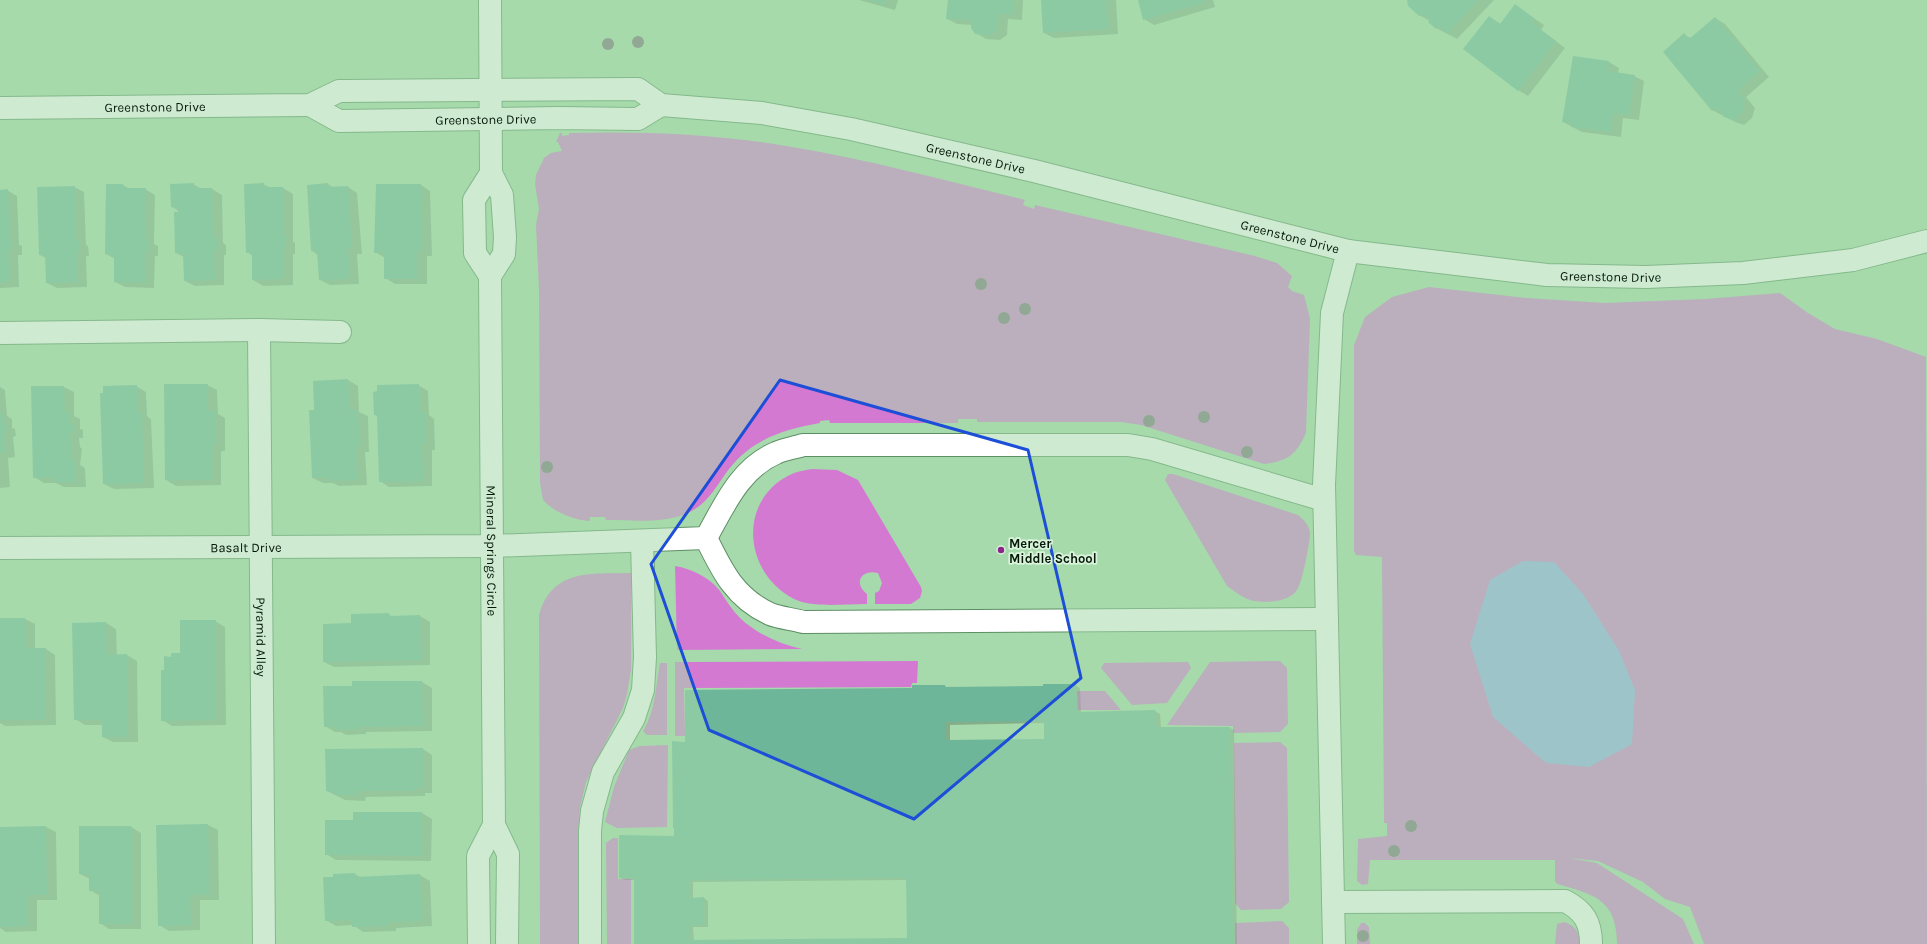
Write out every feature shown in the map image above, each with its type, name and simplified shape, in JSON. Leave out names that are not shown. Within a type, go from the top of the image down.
[{"type":"street","points":[[490,0],[491,173],[502,195],[505,237],[504,254],[490,276],[475,253],[474,200],[491,173]]},
{"type":"street","name":"Greenstone Drive","points":[[0,108],[310,105],[339,91],[638,89],[661,105],[762,113],[872,133],[1034,171],[1348,251],[1547,275],[1646,277],[1743,273],[1853,260],[1927,241]]},
{"type":"street","name":"Greenstone Drive","points":[[310,105],[339,121],[491,118],[638,119],[661,105]]},
{"type":"street","points":[[1334,944],[1324,500],[1332,313],[1348,251]]},
{"type":"street","name":"Mineral Springs Circle","points":[[490,276],[494,825],[508,854],[507,944]]},
{"type":"street","points":[[0,333],[259,330],[340,332]]},
{"type":"street","name":"Pyramid Alley","points":[[259,330],[264,944]]},
{"type":"street","points":[[1324,500],[1152,449],[1128,445],[803,445],[775,453],[750,470],[740,479],[706,538],[722,571],[751,603],[771,614],[803,622],[1327,619]]},
{"type":"street","name":"Basalt Drive","points":[[0,548],[493,546],[706,538]]},
{"type":"street","points":[[590,944],[590,830],[592,811],[603,772],[634,718],[643,690],[645,657],[642,541]]},
{"type":"street","name":"Mineral Springs Circle","points":[[479,944],[478,856],[494,825]]},
{"type":"street","points":[[1333,902],[1565,901],[1577,907],[1587,920],[1591,944]]},
{"type":"highlighted area","points":[[780,380],[1028,450],[1081,678],[914,819],[709,730],[651,564]]},
{"type":"shaded area","points":[[560,133],[562,133],[562,136],[569,135],[569,133],[653,133],[709,136],[821,152],[909,171],[1025,200],[1023,205],[1034,209],[1035,205],[1255,256],[1277,263],[1292,276],[1288,287],[1292,291],[1304,295],[1310,318],[1306,433],[1299,447],[1290,456],[1279,461],[1264,464],[1141,425],[1121,422],[977,422],[977,419],[958,419],[958,423],[830,423],[829,420],[820,421],[820,423],[782,432],[748,450],[729,469],[712,494],[695,509],[688,513],[668,519],[647,521],[606,520],[605,517],[590,517],[590,521],[564,515],[543,500],[540,483],[539,290],[536,225],[539,209],[535,184],[536,175],[544,158],[551,153],[562,151],[558,142],[556,142]]},
{"type":"shaded area","points":[[1429,287],[1526,298],[1605,303],[1705,299],[1780,293],[1808,313],[1835,329],[1877,339],[1926,357],[1927,944],[1704,944],[1690,907],[1665,899],[1643,882],[1598,861],[1568,858],[1597,863],[1683,919],[1694,944],[1617,944],[1616,929],[1613,917],[1608,908],[1601,901],[1582,891],[1557,884],[1555,881],[1555,860],[1370,860],[1368,884],[1362,885],[1357,881],[1358,839],[1387,836],[1387,823],[1384,823],[1382,557],[1356,555],[1354,551],[1354,345],[1365,317],[1392,297]]},
{"type":"shaded area","points":[[812,469],[837,470],[858,480],[921,587],[922,591],[920,598],[911,604],[875,604],[875,593],[879,591],[882,583],[878,573],[872,572],[863,575],[860,581],[860,586],[867,594],[867,604],[810,604],[794,599],[777,587],[764,571],[756,554],[753,535],[755,516],[763,499],[776,484],[794,473]]},
{"type":"shaded area","points":[[1168,474],[1173,474],[1298,515],[1309,528],[1310,538],[1301,580],[1297,590],[1289,597],[1277,601],[1265,602],[1250,600],[1236,593],[1227,586],[1165,480]]},
{"type":"shaded area","points":[[675,566],[688,569],[711,582],[720,591],[737,615],[761,634],[802,649],[677,650]]},
{"type":"shaded area","points":[[631,573],[631,670],[627,694],[623,708],[586,782],[580,807],[578,833],[578,944],[540,944],[539,615],[545,600],[553,589],[564,581],[588,574]]},
{"type":"shaded area","points":[[918,661],[917,683],[912,683],[911,687],[684,688],[685,736],[675,736],[675,662]]},
{"type":"shaded area","points":[[1280,661],[1287,668],[1288,724],[1280,732],[1233,733],[1233,726],[1167,725],[1210,662]]},
{"type":"shaded area","points":[[1188,662],[1191,668],[1167,703],[1132,705],[1101,668],[1104,663]]},
{"type":"shaded area","points":[[660,663],[667,663],[667,735],[647,735],[643,731],[653,707]]},
{"type":"shaded area","points":[[1077,691],[1105,691],[1121,710],[1078,710]]},
{"type":"shaded area","points":[[1280,742],[1287,748],[1289,902],[1281,909],[1241,910],[1235,903],[1234,743]]},
{"type":"shaded area","points":[[668,745],[667,827],[617,828],[605,822],[614,787],[629,750],[640,746]]},
{"type":"shaded area","points":[[613,838],[618,838],[618,879],[631,879],[631,944],[607,944],[606,843]]},
{"type":"shaded area","points":[[1282,921],[1289,928],[1289,944],[1235,944],[1235,923]]},
{"type":"shaded area","points":[[1564,922],[1571,925],[1576,930],[1579,936],[1580,944],[1555,944],[1557,924]]},
{"type":"shaded area","points":[[1361,923],[1365,923],[1369,927],[1370,944],[1357,944],[1357,930]]},
{"type":"water","points":[[1523,561],[1554,562],[1583,594],[1619,651],[1635,690],[1632,744],[1589,767],[1546,763],[1493,717],[1470,644],[1490,580]]},
{"type":"building","points":[[868,0],[886,0],[885,5]]},
{"type":"building","points":[[948,0],[1013,0],[1013,15],[998,14],[997,30],[990,35],[975,34],[971,28],[971,20],[946,19]]},
{"type":"building","points":[[1041,0],[1106,0],[1108,29],[1043,33]]},
{"type":"building","points":[[1138,0],[1206,0],[1206,2],[1143,20]]},
{"type":"building","points":[[1407,0],[1479,0],[1446,34],[1439,26],[1436,29],[1428,22],[1430,20],[1424,14],[1419,16],[1408,6]]},
{"type":"building","points":[[1515,4],[1535,19],[1532,23],[1556,41],[1518,91],[1463,49],[1489,16],[1500,24]]},
{"type":"building","points":[[1715,17],[1760,71],[1737,91],[1745,101],[1742,113],[1734,120],[1724,117],[1716,107],[1712,111],[1663,52],[1684,33],[1689,39]]},
{"type":"building","points":[[1573,56],[1609,61],[1608,71],[1635,75],[1629,115],[1613,113],[1611,132],[1571,127],[1571,123],[1562,122]]},
{"type":"building","points":[[194,183],[194,188],[212,188],[213,238],[217,239],[217,250],[214,250],[215,280],[184,281],[183,253],[175,253],[174,212],[178,212],[178,207],[171,207],[170,184]]},
{"type":"building","points":[[264,183],[264,187],[283,187],[284,236],[286,237],[286,249],[283,249],[283,279],[252,280],[252,252],[246,253],[244,184]]},
{"type":"building","points":[[328,183],[328,187],[348,186],[352,248],[348,249],[350,279],[319,280],[317,251],[311,251],[307,185]]},
{"type":"building","points":[[106,184],[123,184],[123,188],[146,188],[145,239],[149,239],[148,251],[146,251],[145,283],[114,282],[114,255],[105,254]]},
{"type":"building","points":[[376,184],[421,184],[422,251],[417,251],[418,279],[384,279],[384,252],[374,253]]},
{"type":"building","points":[[75,186],[76,240],[79,240],[79,251],[77,251],[77,282],[46,283],[45,255],[39,255],[37,187]]},
{"type":"building","points":[[8,189],[10,240],[12,239],[12,250],[8,250],[10,282],[0,282],[0,190]]},
{"type":"building","points":[[348,379],[350,410],[358,410],[360,446],[356,447],[357,480],[328,481],[328,477],[312,478],[309,410],[314,410],[313,381]]},
{"type":"building","points":[[164,384],[208,384],[208,411],[215,411],[215,445],[211,446],[211,480],[165,480]]},
{"type":"building","points":[[419,384],[419,412],[425,412],[426,444],[422,445],[423,481],[379,482],[377,415],[374,415],[373,392],[377,391],[377,385]]},
{"type":"building","points":[[137,385],[138,412],[142,412],[144,483],[103,484],[100,393],[103,393],[103,386]]},
{"type":"building","points":[[31,386],[64,386],[65,413],[70,413],[70,424],[73,424],[73,433],[70,433],[70,442],[72,442],[71,461],[76,461],[76,482],[53,482],[53,477],[33,478]]},
{"type":"building","points":[[0,412],[2,412],[3,423],[6,423],[6,431],[4,431],[5,452],[0,452]]},
{"type":"building","points":[[389,613],[389,616],[420,615],[421,660],[323,662],[323,624],[351,623],[351,614]]},
{"type":"building","points":[[0,618],[25,618],[25,648],[46,648],[46,720],[0,720]]},
{"type":"building","points":[[180,620],[216,620],[216,720],[161,721],[161,670],[164,670],[164,656],[171,657],[171,653],[180,653]]},
{"type":"building","points":[[106,622],[107,655],[127,654],[128,737],[102,737],[102,720],[74,720],[72,623]]},
{"type":"building","points":[[352,681],[422,681],[423,726],[357,727],[357,729],[335,730],[335,727],[324,727],[323,686],[352,686]]},
{"type":"building","points":[[1043,684],[1076,684],[1077,712],[1155,710],[1156,727],[1230,727],[1233,944],[634,944],[634,877],[619,878],[619,835],[674,836],[672,741],[685,742],[685,690],[912,688],[912,685],[945,685],[945,687],[1043,686]],"holes":[[[1044,721],[1044,739],[946,740],[946,722]],[[906,878],[907,938],[689,940],[689,925],[704,925],[704,897],[689,898],[689,880]]]},
{"type":"building","points":[[423,748],[423,787],[415,788],[415,791],[357,791],[357,795],[334,795],[334,792],[326,791],[325,749]]},
{"type":"building","points":[[353,812],[422,812],[422,856],[325,855],[325,820],[353,820]]},
{"type":"building","points":[[208,824],[210,894],[190,895],[191,925],[158,926],[156,825]]},
{"type":"building","points":[[46,826],[47,895],[28,895],[28,926],[0,927],[0,827]]},
{"type":"building","points":[[79,826],[131,826],[131,924],[99,924],[99,891],[89,891],[89,874],[79,874]]},
{"type":"building","points":[[355,873],[355,877],[420,874],[422,921],[387,922],[387,926],[352,927],[352,920],[325,921],[323,877],[333,877],[333,874]]},
{"type":"place","name":"Mercer Middle School","points":[[1001,550]]}]
